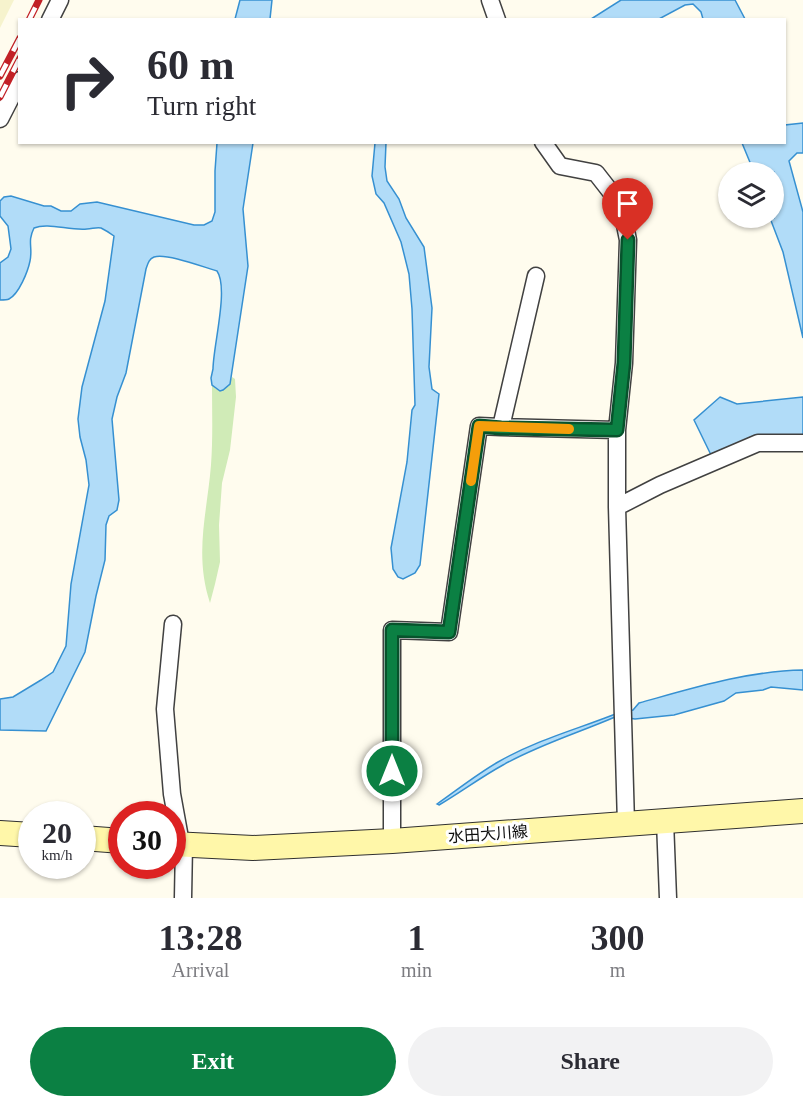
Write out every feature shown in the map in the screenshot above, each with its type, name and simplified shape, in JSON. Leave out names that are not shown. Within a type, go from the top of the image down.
[{"type":"main road","name":"水田大川線","points":[[186,844],[253,848],[392,841],[803,811]]},
{"type":"main road","points":[[0,833],[18,834]]},
{"type":"street","points":[[51,18],[60,0]]},
{"type":"street","points":[[490,0],[496,18]]},
{"type":"street","points":[[0,119],[18,84]]},
{"type":"street","points":[[544,144],[560,166],[596,173],[621,205],[628,240],[624,363],[617,430],[626,824]]},
{"type":"street","points":[[501,428],[536,276]]},
{"type":"street","points":[[392,841],[392,630],[449,632],[479,426],[617,430]]},
{"type":"street","points":[[617,507],[660,485],[758,443],[803,443]]},
{"type":"street","points":[[173,624],[165,709],[173,801]]},
{"type":"street","points":[[665,821],[668,898]]},
{"type":"street","points":[[181,879],[183,898]]},
{"type":"shaded area","points":[[0,0],[14,0],[0,28]]},
{"type":"green space","points":[[232,377],[235,379],[236,397],[230,450],[222,483],[219,525],[220,562],[210,603],[205,585],[202,551],[212,455],[212,385],[216,389],[228,387]]},
{"type":"water","points":[[240,0],[272,0],[270,18],[235,18]]},
{"type":"water","points":[[621,0],[735,0],[744,18],[703,18],[701,12],[693,4],[685,5],[661,18],[593,18]]},
{"type":"water","points":[[803,123],[803,153],[797,153],[789,161],[803,212],[803,338],[783,252],[774,228],[784,228],[784,162],[750,162],[742,144],[786,144],[786,125]]},
{"type":"water","points":[[217,144],[253,144],[243,209],[248,266],[230,384],[220,391],[212,385],[211,378],[221,304],[220,279],[217,271],[176,259],[160,256],[152,258],[146,269],[126,373],[112,419],[119,500],[117,510],[109,516],[106,525],[105,560],[85,652],[46,731],[0,730],[0,699],[13,697],[53,672],[66,646],[71,584],[89,485],[78,419],[82,387],[105,301],[114,236],[99,228],[40,226],[34,228],[31,237],[30,261],[22,282],[13,296],[0,300],[0,263],[8,257],[11,249],[8,226],[0,216],[0,201],[4,197],[11,196],[51,206],[61,211],[71,211],[80,204],[97,202],[194,225],[204,225],[212,221],[215,212]]},
{"type":"water","points":[[375,144],[386,144],[387,181],[424,247],[432,308],[429,367],[432,389],[439,394],[420,565],[415,573],[403,579],[398,577],[393,569],[391,548],[407,462],[412,410],[415,405],[412,309],[409,274],[401,242],[384,203],[376,194],[372,176]]},
{"type":"water","points":[[720,397],[737,404],[803,397],[803,437],[712,457],[694,420]]},
{"type":"water","points":[[803,670],[803,690],[771,687],[736,693],[724,701],[674,715],[628,718],[628,711],[633,710],[639,703],[720,681],[761,673]]},
{"type":"water","points":[[618,713],[615,717],[516,758],[439,805],[437,804],[512,754]]},
{"type":"railway","points":[[30,18],[39,0]]},
{"type":"railway","points":[[0,76],[18,42]]},
{"type":"railway","points":[[0,97],[18,62]]},
{"type":"slow traffic","points":[[471,481],[479,426],[569,429]]},
{"type":"route","points":[[392,771],[392,630],[449,632],[479,426],[617,430],[624,363],[628,240]]}]
